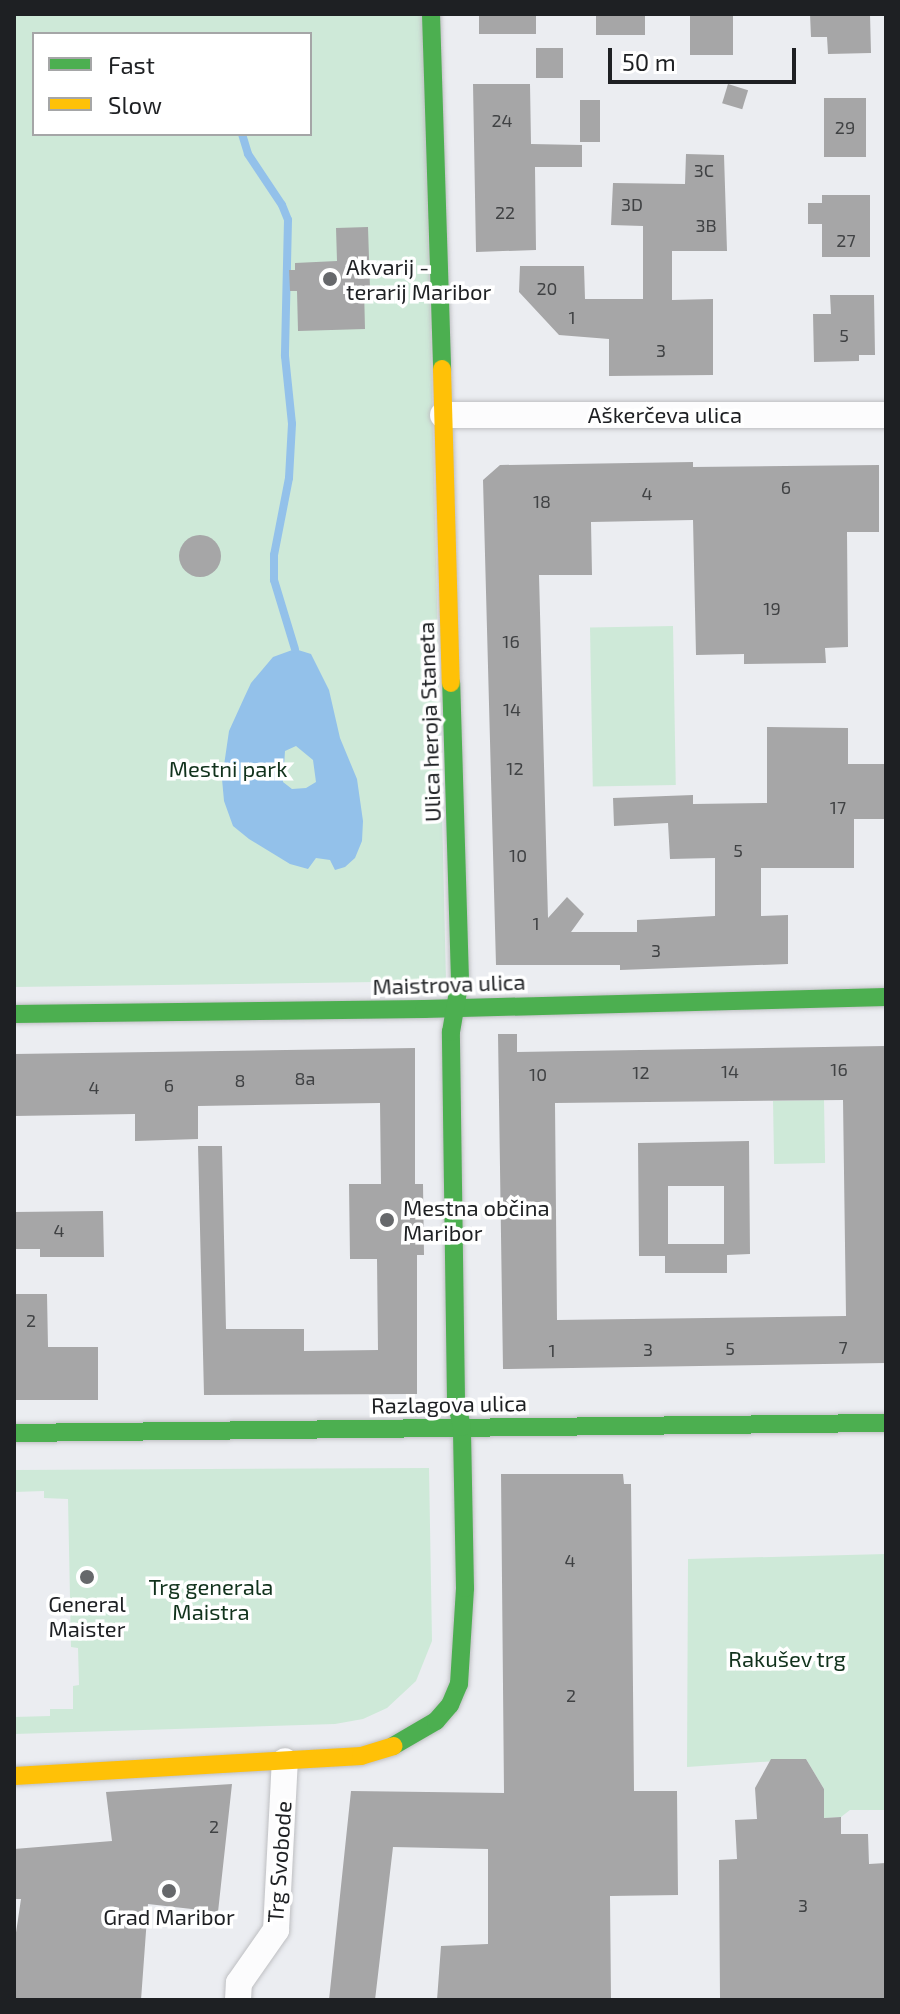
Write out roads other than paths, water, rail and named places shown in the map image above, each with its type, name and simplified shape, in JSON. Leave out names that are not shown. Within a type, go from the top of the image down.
[{"type":"street","name":"Ulica heroja Staneta","points":[[431,14],[460,980],[453,1007],[456,1384],[462,1427]]},
{"type":"street","name":"Aškerčeva ulica","points":[[443,415],[886,415]]},
{"type":"street","name":"Maistrova ulica","points":[[14,1014],[886,997]]},
{"type":"street","name":"Razlagova ulica","points":[[14,1433],[886,1423]]},
{"type":"street","points":[[14,1776],[323,1760],[383,1751],[422,1731],[450,1705],[459,1684],[465,1624],[462,1427]]},
{"type":"street","name":"Trg Svobode","points":[[238,2000],[239,1983],[276,1930],[285,1761]]},
{"type":"water","points":[[295,649],[311,654],[329,690],[340,738],[357,779],[363,821],[362,841],[355,858],[345,867],[335,870],[330,860],[316,858],[308,869],[290,864],[233,826],[224,801],[222,779],[229,731],[251,683],[273,657]],"holes":[[[296,746],[313,760],[316,782],[306,788],[292,789],[283,782],[285,751]]]},
{"type":"waterway","points":[[243,136],[248,154],[282,205],[288,220],[285,356],[292,424],[289,478],[274,555],[274,580],[295,649]]},
{"type":"place","name":"Akvarij - terarij Maribor","points":[[330,279]]},
{"type":"place","name":"Mestna občina Maribor","points":[[387,1220]]},
{"type":"place","name":"General Maister","points":[[87,1577]]},
{"type":"place","name":"Grad Maribor","points":[[169,1891]]},
{"type":"park label","name":"Mestni park","points":[[228,769]]},
{"type":"park label","name":"Trg generala Maistra","points":[[211,1598]]},
{"type":"park label","name":"Rakušev trg","points":[[787,1659]]}]
